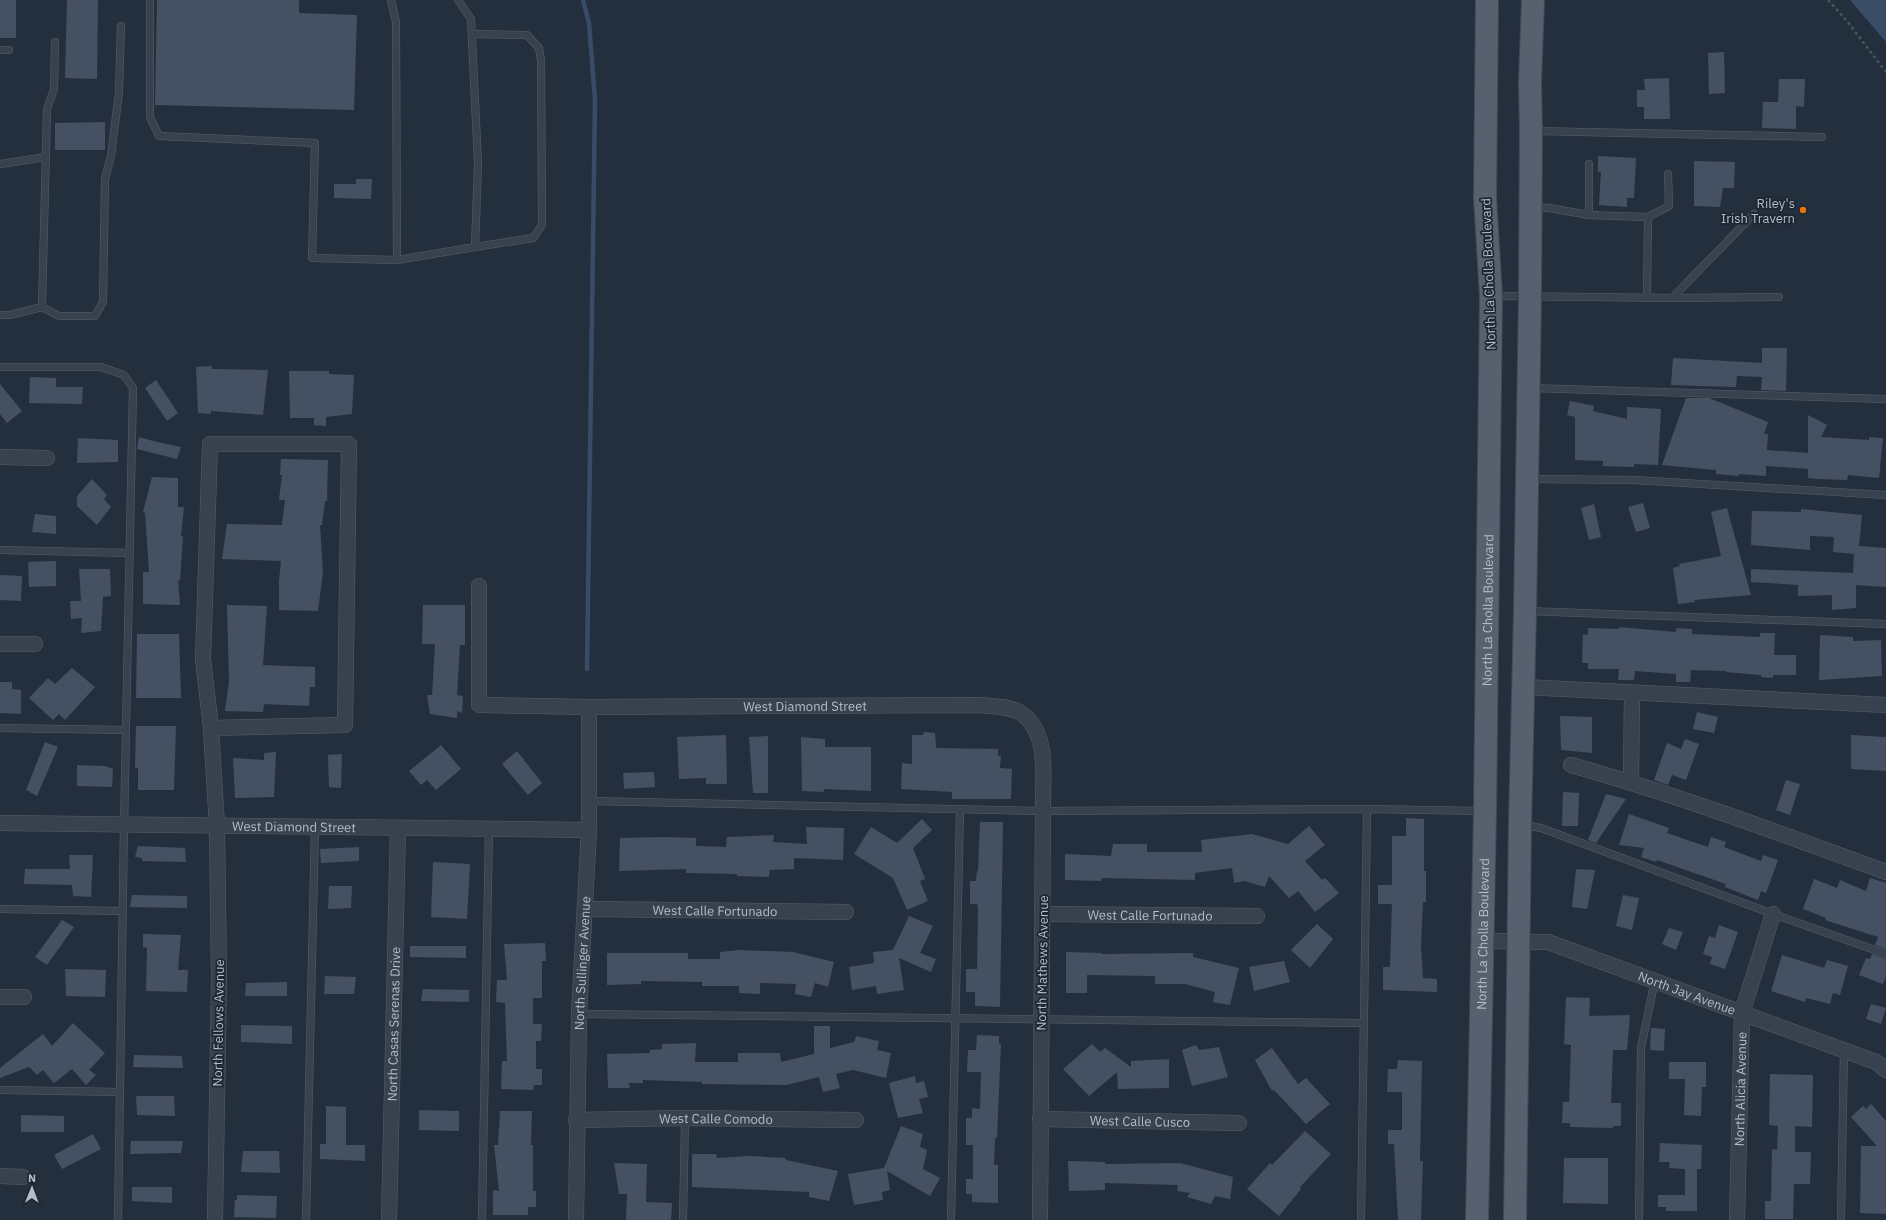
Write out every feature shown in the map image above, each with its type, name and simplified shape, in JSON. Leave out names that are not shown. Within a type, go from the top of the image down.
[{"type":"main road","name":"North La Cholla Boulevard","points":[[1477,1220],[1485,811],[1491,296],[1485,198],[1487,0]]},
{"type":"main road","points":[[1516,1220],[1520,825],[1528,479],[1532,131],[1530,81],[1533,0]]},
{"type":"street","name":"North Fellows Avenue","points":[[211,728],[345,725],[349,444],[210,444],[203,659],[211,728],[217,826],[219,979],[215,1220]]},
{"type":"street","points":[[0,457],[47,458]]},
{"type":"street","name":"West Diamond Street","points":[[479,586],[479,705],[589,707],[979,705],[1002,707],[1020,713]]},
{"type":"street","points":[[0,644],[35,644]]},
{"type":"street","points":[[1524,687],[1632,694],[1886,705]]},
{"type":"street","points":[[1631,782],[1632,694]]},
{"type":"street","name":"North Sullinger Avenue","points":[[576,1220],[576,1120],[579,1014],[589,830],[589,707]]},
{"type":"street","name":"North Mathews Avenue","points":[[1020,713],[1036,727],[1042,746],[1043,811],[1040,1220]]},
{"type":"street","points":[[1571,765],[1631,782],[1886,872]]},
{"type":"street","name":"West Diamond Street","points":[[0,823],[589,830]]},
{"type":"street","name":"North Casas Serenas Drive","points":[[389,1220],[398,828]]},
{"type":"street","name":"West Calle Fortunado","points":[[584,909],[846,912]]},
{"type":"street","name":"West Calle Fortunado","points":[[1042,914],[1257,916]]},
{"type":"street","name":"North Alicia Avenue","points":[[1737,1220],[1742,1013],[1773,914]]},
{"type":"street","name":"North Jay Avenue","points":[[1482,941],[1548,942],[1876,1062],[1886,1070]]},
{"type":"street","points":[[0,997],[24,998]]},
{"type":"street","name":"West Calle Comodo","points":[[576,1120],[685,1118],[856,1120]]},
{"type":"street","name":"West Calle Cusco","points":[[1040,1119],[1239,1123]]},
{"type":"street","points":[[0,1176],[23,1177]]},
{"type":"lane","points":[[150,0],[150,117],[159,136],[315,143],[312,258],[397,260],[533,238],[542,225],[541,60],[539,48],[527,35],[472,34]]},
{"type":"lane","points":[[391,0],[396,22],[397,260]]},
{"type":"lane","points":[[458,0],[471,19],[478,164],[475,247]]},
{"type":"lane","points":[[0,315],[10,315],[42,307],[59,316],[95,316],[103,302],[105,178],[111,156],[119,92],[121,26]]},
{"type":"lane","points":[[42,307],[47,109],[54,89],[55,42]]},
{"type":"lane","points":[[0,50],[9,50]]},
{"type":"lane","points":[[1532,131],[1822,137]]},
{"type":"lane","points":[[0,164],[46,157]]},
{"type":"lane","points":[[1588,215],[1589,164]]},
{"type":"lane","points":[[1531,207],[1549,208],[1588,215],[1648,217],[1669,206],[1668,174]]},
{"type":"lane","points":[[1672,298],[1754,214]]},
{"type":"lane","points":[[1647,298],[1648,217]]},
{"type":"lane","points":[[1491,296],[1647,298],[1779,297]]},
{"type":"lane","points":[[0,367],[101,367],[124,375],[133,388],[118,1220]]},
{"type":"lane","points":[[1529,388],[1886,399]]},
{"type":"lane","points":[[1528,479],[1634,480],[1886,495]]},
{"type":"lane","points":[[0,550],[130,553]]},
{"type":"lane","points":[[1526,611],[1886,624]]},
{"type":"lane","points":[[0,728],[126,730]]},
{"type":"lane","points":[[589,801],[1043,811],[1366,809],[1485,811]]},
{"type":"lane","points":[[1361,1220],[1366,809]]},
{"type":"lane","points":[[951,1220],[960,810]]},
{"type":"lane","points":[[1520,825],[1541,828],[1886,954]]},
{"type":"lane","points":[[306,1220],[315,827]]},
{"type":"lane","points":[[482,1220],[489,828]]},
{"type":"lane","points":[[0,909],[123,911]]},
{"type":"lane","points":[[1639,1220],[1641,1048],[1655,980]]},
{"type":"lane","points":[[579,1014],[1041,1021],[1364,1023]]},
{"type":"lane","points":[[1841,1220],[1844,1050]]},
{"type":"lane","points":[[0,1090],[120,1092]]},
{"type":"lane","points":[[683,1220],[685,1118]]},
{"type":"path","points":[[1828,0],[1847,21],[1886,72]]},
{"type":"water","points":[[1850,0],[1886,0],[1886,42]]},
{"type":"building","points":[[0,0],[16,0],[16,38],[0,38]]},
{"type":"building","points":[[67,0],[98,0],[97,79],[65,78]]},
{"type":"building","points":[[157,0],[299,0],[299,13],[357,15],[354,110],[155,105]]},
{"type":"building","points":[[1724,52],[1725,93],[1709,94],[1708,53]]},
{"type":"building","points":[[1669,78],[1670,119],[1644,119],[1644,107],[1637,107],[1637,90],[1645,90],[1644,79]]},
{"type":"building","points":[[1779,79],[1805,79],[1804,107],[1796,106],[1796,129],[1762,128],[1763,102],[1778,102]]},
{"type":"building","points":[[105,122],[105,150],[55,150],[55,123]]},
{"type":"building","points":[[1598,156],[1636,158],[1634,198],[1627,198],[1627,207],[1599,205],[1601,172],[1598,172]]},
{"type":"building","points":[[1694,161],[1735,162],[1734,188],[1723,188],[1720,207],[1694,206]]},
{"type":"building","points":[[356,179],[372,179],[371,199],[334,198],[334,184],[356,184]]},
{"type":"building","points":[[1762,348],[1787,348],[1786,391],[1761,390],[1762,377],[1737,376],[1736,387],[1671,385],[1673,358],[1762,363]]},
{"type":"building","points":[[212,366],[212,369],[268,370],[263,415],[211,411],[211,414],[198,413],[196,367]]},
{"type":"building","points":[[289,371],[329,371],[329,374],[354,375],[352,414],[326,417],[326,426],[314,425],[314,418],[290,418]]},
{"type":"building","points":[[30,377],[56,378],[56,387],[83,387],[82,404],[29,403]]},
{"type":"building","points":[[156,380],[178,413],[167,421],[145,388]]},
{"type":"building","points":[[0,384],[22,411],[7,423],[0,414]]},
{"type":"building","points":[[1686,398],[1709,398],[1768,422],[1764,434],[1768,434],[1767,450],[1808,453],[1808,415],[1827,425],[1821,437],[1869,440],[1869,437],[1883,438],[1879,478],[1848,475],[1847,480],[1808,478],[1808,469],[1766,466],[1766,476],[1739,474],[1739,476],[1716,474],[1716,470],[1662,465]]},
{"type":"building","points":[[1570,401],[1594,406],[1593,411],[1627,419],[1627,407],[1661,409],[1658,465],[1634,464],[1634,467],[1603,466],[1603,461],[1575,460],[1575,417],[1567,415]]},
{"type":"building","points":[[139,437],[181,447],[177,459],[137,449]]},
{"type":"building","points":[[78,438],[118,440],[118,462],[77,463]]},
{"type":"building","points":[[281,459],[328,460],[327,501],[325,501],[322,525],[320,525],[323,572],[318,611],[279,610],[281,561],[222,559],[227,524],[282,525],[285,500],[279,500],[282,475],[280,475]]},
{"type":"building","points":[[152,477],[178,478],[178,507],[184,507],[181,536],[183,536],[180,581],[178,580],[180,605],[143,604],[143,572],[149,572],[145,513],[143,512]]},
{"type":"building","points":[[92,479],[107,495],[104,499],[111,507],[97,525],[77,506],[77,496]]},
{"type":"building","points":[[1643,503],[1650,528],[1636,532],[1628,507]]},
{"type":"building","points":[[1594,504],[1601,537],[1589,540],[1581,508]]},
{"type":"building","points":[[1727,508],[1751,595],[1694,600],[1695,602],[1678,604],[1673,568],[1680,566],[1679,564],[1721,556],[1711,512]]},
{"type":"building","points":[[1801,509],[1862,515],[1859,546],[1886,548],[1886,587],[1856,585],[1856,608],[1832,610],[1832,595],[1798,596],[1798,585],[1751,582],[1751,569],[1853,573],[1854,554],[1833,552],[1834,537],[1810,536],[1810,550],[1751,545],[1752,511],[1801,512]]},
{"type":"building","points":[[35,514],[56,516],[56,534],[32,532]]},
{"type":"building","points":[[56,561],[56,586],[29,587],[28,562]]},
{"type":"building","points":[[79,569],[110,569],[111,596],[103,597],[101,631],[81,633],[82,618],[71,619],[70,601],[81,601]]},
{"type":"building","points":[[0,575],[22,576],[21,601],[0,600]]},
{"type":"building","points":[[227,605],[267,606],[263,665],[315,667],[315,687],[310,687],[309,706],[264,704],[263,712],[225,711],[229,681]]},
{"type":"building","points":[[423,605],[465,605],[465,645],[460,645],[457,695],[463,696],[462,713],[457,711],[457,718],[430,714],[427,695],[432,695],[435,644],[422,644]]},
{"type":"building","points":[[1619,627],[1676,632],[1676,628],[1692,629],[1692,634],[1760,637],[1760,633],[1775,633],[1774,655],[1796,655],[1796,675],[1773,675],[1773,678],[1726,671],[1691,670],[1690,682],[1676,682],[1676,674],[1635,671],[1634,680],[1618,680],[1619,669],[1588,669],[1588,663],[1582,663],[1583,634],[1588,635],[1588,628],[1619,629]]},
{"type":"building","points":[[137,634],[179,634],[181,698],[136,698]]},
{"type":"building","points":[[1820,635],[1853,637],[1853,641],[1881,640],[1882,676],[1819,680]]},
{"type":"building","points":[[72,668],[95,687],[65,720],[59,714],[53,720],[29,698],[48,678],[55,684]]},
{"type":"building","points":[[0,682],[12,682],[12,689],[21,690],[21,714],[0,713]]},
{"type":"building","points":[[1697,712],[1718,717],[1714,733],[1693,729]]},
{"type":"building","points":[[1560,716],[1592,717],[1592,753],[1561,750]]},
{"type":"building","points":[[136,726],[176,726],[174,790],[138,790],[138,768],[135,768]]},
{"type":"building","points":[[924,732],[935,733],[936,748],[998,749],[998,756],[1001,756],[1000,768],[1012,769],[1011,799],[952,799],[952,792],[901,789],[902,763],[912,764],[912,735],[923,735]]},
{"type":"building","points":[[726,735],[727,784],[706,784],[706,778],[679,779],[677,737]]},
{"type":"building","points":[[1851,735],[1886,737],[1886,771],[1851,769]]},
{"type":"building","points":[[768,736],[768,793],[753,793],[749,737]]},
{"type":"building","points":[[801,737],[825,739],[825,747],[871,747],[871,791],[824,789],[824,792],[802,791]]},
{"type":"building","points":[[1685,739],[1699,744],[1686,780],[1672,775],[1668,785],[1654,780],[1667,743],[1681,749]]},
{"type":"building","points":[[45,742],[58,747],[37,796],[26,790]]},
{"type":"building","points":[[441,745],[461,769],[436,790],[427,780],[421,785],[409,771]]},
{"type":"building","points":[[517,751],[542,783],[528,795],[502,764]]},
{"type":"building","points":[[276,752],[274,797],[235,798],[233,758],[264,760],[264,753]]},
{"type":"building","points":[[342,754],[341,788],[329,787],[328,755]]},
{"type":"building","points":[[77,765],[105,766],[113,769],[112,787],[77,786]]},
{"type":"building","points":[[654,772],[655,787],[624,789],[623,773]]},
{"type":"building","points":[[1786,780],[1800,784],[1790,815],[1776,810]]},
{"type":"building","points":[[1563,792],[1579,793],[1578,826],[1562,826]]},
{"type":"building","points":[[1606,794],[1626,799],[1596,843],[1588,840]]},
{"type":"building","points":[[1629,814],[1669,828],[1667,833],[1708,847],[1711,837],[1726,842],[1724,847],[1761,861],[1763,855],[1778,860],[1766,893],[1761,891],[1758,900],[1725,887],[1726,884],[1657,860],[1656,862],[1641,857],[1644,848],[1619,845]]},
{"type":"building","points":[[1406,818],[1424,819],[1424,871],[1426,871],[1426,902],[1423,902],[1421,945],[1423,978],[1437,979],[1437,992],[1383,990],[1383,967],[1390,967],[1392,904],[1378,904],[1378,885],[1392,885],[1392,836],[1406,836]]},
{"type":"building","points":[[922,819],[932,830],[913,848],[925,879],[920,881],[928,901],[907,910],[893,878],[854,854],[871,827],[897,843]]},
{"type":"building","points":[[980,822],[1003,822],[1000,1007],[975,1006],[975,992],[966,992],[966,969],[977,969],[978,908],[977,904],[970,904],[970,881],[976,881],[978,871]]},
{"type":"building","points":[[1309,826],[1325,845],[1305,861],[1322,880],[1325,878],[1339,893],[1315,912],[1298,891],[1289,898],[1269,876],[1265,887],[1244,881],[1234,883],[1232,868],[1195,873],[1195,880],[1102,878],[1101,881],[1065,880],[1065,854],[1111,856],[1113,844],[1147,844],[1147,852],[1202,852],[1201,840],[1252,834],[1288,844]]},
{"type":"building","points":[[806,827],[844,828],[843,860],[794,858],[794,869],[770,870],[769,877],[737,876],[737,874],[686,873],[686,869],[619,871],[620,838],[696,838],[696,846],[726,847],[727,837],[774,835],[773,842],[807,844]]},
{"type":"building","points":[[138,846],[185,848],[186,862],[142,861],[142,858],[135,857]]},
{"type":"building","points":[[359,847],[359,861],[321,863],[320,849]]},
{"type":"building","points":[[69,855],[93,855],[91,897],[73,896],[72,885],[24,884],[25,869],[70,869]]},
{"type":"building","points":[[433,862],[470,864],[467,919],[431,917]]},
{"type":"building","points":[[1576,869],[1595,870],[1587,909],[1572,907]]},
{"type":"building","points":[[1870,878],[1886,883],[1886,949],[1875,945],[1878,937],[1825,920],[1826,918],[1803,909],[1814,879],[1837,888],[1840,880],[1866,891]]},
{"type":"building","points":[[329,886],[352,886],[351,908],[328,909]]},
{"type":"building","points":[[132,895],[187,896],[187,908],[130,907]]},
{"type":"building","points":[[1623,895],[1639,898],[1632,930],[1616,926]]},
{"type":"building","points":[[909,916],[933,926],[920,953],[936,959],[931,972],[899,958],[904,990],[877,994],[876,986],[852,990],[849,967],[874,963],[873,952],[893,950]]},
{"type":"building","points":[[62,920],[74,927],[47,965],[35,957]]},
{"type":"building","points":[[1317,924],[1333,939],[1310,968],[1291,950]]},
{"type":"building","points":[[1719,925],[1738,932],[1725,969],[1710,964],[1712,957],[1703,954],[1709,936],[1715,938]]},
{"type":"building","points":[[1669,928],[1683,932],[1676,950],[1662,944]]},
{"type":"building","points":[[143,934],[181,935],[178,970],[188,970],[187,992],[146,991],[147,948],[143,947]]},
{"type":"building","points":[[545,943],[546,961],[542,961],[542,998],[533,998],[533,1024],[542,1024],[541,1041],[536,1041],[536,1069],[542,1069],[542,1085],[534,1085],[533,1090],[501,1089],[502,1061],[507,1061],[505,1003],[496,1002],[497,980],[507,980],[504,944]]},
{"type":"building","points":[[410,946],[466,946],[466,958],[410,957]]},
{"type":"building","points":[[740,950],[793,952],[834,962],[828,987],[815,983],[811,997],[795,994],[796,984],[760,983],[760,994],[739,993],[739,986],[702,986],[702,982],[641,981],[641,984],[607,985],[607,953],[688,953],[688,959],[720,959],[720,952]]},
{"type":"building","points":[[1066,952],[1102,953],[1101,954],[1193,953],[1193,957],[1239,968],[1230,1005],[1213,1002],[1215,992],[1185,984],[1155,984],[1155,976],[1087,975],[1087,993],[1066,993]]},
{"type":"building","points":[[1872,954],[1886,959],[1886,976],[1883,984],[1859,975],[1866,958],[1870,959]]},
{"type":"building","points":[[1782,955],[1824,968],[1827,960],[1848,966],[1840,995],[1833,993],[1830,1004],[1806,998],[1805,1002],[1771,991]]},
{"type":"building","points":[[1284,961],[1290,982],[1254,991],[1249,967]]},
{"type":"building","points":[[65,969],[106,970],[105,997],[66,996]]},
{"type":"building","points":[[325,976],[356,977],[354,994],[324,994]]},
{"type":"building","points":[[287,982],[287,996],[245,996],[246,983]]},
{"type":"building","points":[[423,989],[469,990],[469,1002],[421,1001]]},
{"type":"building","points":[[1566,997],[1590,998],[1589,1016],[1630,1015],[1627,1050],[1613,1050],[1611,1103],[1621,1103],[1621,1126],[1613,1126],[1613,1128],[1570,1127],[1570,1123],[1562,1123],[1563,1102],[1569,1102],[1571,1045],[1564,1044]]},
{"type":"building","points":[[1871,1004],[1886,1008],[1881,1024],[1866,1019]]},
{"type":"building","points":[[73,1023],[105,1053],[89,1070],[96,1075],[86,1085],[72,1069],[54,1083],[43,1070],[37,1075],[29,1067],[0,1078],[0,1068],[43,1034],[52,1046]]},
{"type":"building","points":[[241,1025],[292,1026],[292,1044],[241,1042]]},
{"type":"building","points":[[814,1026],[830,1026],[830,1048],[854,1042],[856,1036],[879,1041],[877,1050],[891,1053],[886,1078],[853,1070],[836,1074],[840,1088],[823,1092],[819,1077],[786,1085],[702,1084],[702,1082],[643,1080],[643,1083],[629,1083],[630,1088],[608,1088],[607,1054],[650,1053],[650,1050],[662,1049],[662,1044],[696,1043],[695,1062],[738,1062],[738,1053],[780,1053],[781,1062],[814,1054]]},
{"type":"building","points":[[1651,1028],[1665,1029],[1664,1051],[1650,1050]]},
{"type":"building","points":[[977,1035],[999,1036],[999,1044],[1001,1044],[997,1138],[995,1138],[994,1165],[998,1165],[998,1203],[972,1202],[972,1194],[966,1194],[966,1179],[973,1179],[973,1145],[966,1145],[966,1118],[972,1118],[972,1108],[980,1109],[981,1072],[967,1072],[968,1050],[976,1050]]},
{"type":"building","points":[[1092,1044],[1100,1052],[1105,1048],[1131,1067],[1131,1061],[1169,1059],[1169,1088],[1118,1089],[1117,1072],[1089,1096],[1063,1069]]},
{"type":"building","points":[[1196,1045],[1199,1050],[1219,1047],[1228,1077],[1192,1086],[1182,1050]]},
{"type":"building","points":[[1272,1048],[1298,1084],[1306,1078],[1330,1104],[1306,1124],[1274,1090],[1272,1091],[1255,1060]]},
{"type":"building","points":[[134,1055],[182,1056],[183,1068],[133,1067]]},
{"type":"building","points":[[1398,1060],[1422,1061],[1420,1161],[1423,1161],[1421,1220],[1398,1220],[1394,1144],[1388,1144],[1388,1130],[1402,1130],[1402,1092],[1387,1092],[1388,1069],[1397,1069]]},
{"type":"building","points":[[1669,1062],[1706,1062],[1706,1087],[1702,1087],[1701,1116],[1684,1115],[1685,1079],[1669,1079]]},
{"type":"building","points":[[1770,1074],[1813,1075],[1812,1127],[1795,1126],[1795,1152],[1811,1152],[1810,1184],[1794,1184],[1793,1219],[1765,1219],[1765,1201],[1771,1201],[1772,1149],[1777,1150],[1778,1126],[1769,1125]]},
{"type":"building","points":[[915,1076],[916,1083],[924,1081],[928,1097],[919,1099],[923,1113],[898,1118],[889,1083]]},
{"type":"building","points":[[136,1096],[174,1096],[175,1116],[137,1115]]},
{"type":"building","points":[[1871,1104],[1886,1121],[1886,1214],[1860,1213],[1861,1146],[1877,1146],[1851,1117],[1863,1106],[1866,1109]]},
{"type":"building","points":[[326,1106],[346,1107],[346,1145],[365,1145],[365,1161],[320,1159],[320,1144],[326,1144]]},
{"type":"building","points":[[419,1110],[459,1111],[459,1131],[419,1130]]},
{"type":"building","points":[[500,1111],[532,1111],[531,1145],[533,1145],[533,1191],[536,1191],[536,1207],[528,1207],[528,1215],[493,1215],[493,1190],[499,1191],[494,1145],[498,1145]]},
{"type":"building","points":[[21,1115],[64,1116],[64,1132],[21,1132]]},
{"type":"building","points":[[901,1126],[923,1134],[920,1147],[927,1150],[923,1169],[940,1178],[930,1196],[887,1171],[890,1190],[882,1192],[883,1200],[854,1205],[848,1174],[884,1168]]},
{"type":"building","points":[[1305,1131],[1331,1154],[1300,1187],[1301,1189],[1279,1216],[1247,1189],[1270,1163],[1272,1165]]},
{"type":"building","points":[[93,1134],[101,1149],[62,1169],[54,1155]]},
{"type":"building","points":[[131,1141],[183,1141],[181,1153],[130,1154]]},
{"type":"building","points":[[1660,1143],[1702,1145],[1701,1169],[1697,1169],[1697,1211],[1666,1211],[1666,1207],[1658,1207],[1658,1195],[1685,1195],[1685,1169],[1669,1168],[1670,1162],[1659,1162]]},
{"type":"building","points":[[243,1151],[279,1151],[280,1173],[241,1172]]},
{"type":"building","points":[[692,1154],[716,1154],[717,1158],[748,1156],[785,1158],[786,1160],[838,1171],[829,1201],[809,1197],[809,1192],[692,1187]]},
{"type":"building","points":[[1564,1158],[1608,1158],[1608,1204],[1563,1203]]},
{"type":"building","points":[[1068,1161],[1105,1162],[1105,1164],[1180,1163],[1233,1177],[1230,1199],[1215,1196],[1211,1204],[1187,1197],[1190,1193],[1177,1191],[1178,1185],[1105,1183],[1105,1190],[1069,1191]]},
{"type":"building","points":[[614,1163],[647,1164],[646,1202],[672,1203],[671,1220],[626,1220],[627,1194],[619,1194]]},
{"type":"building","points":[[132,1187],[172,1187],[172,1203],[132,1201]]},
{"type":"building","points":[[237,1195],[277,1196],[276,1218],[234,1217],[235,1200],[237,1200]]},
{"type":"waterway","points":[[583,0],[589,23],[595,100],[587,669]]},
{"type":"place","name":"Riley's Irish Travern","points":[[1803,210]]}]
